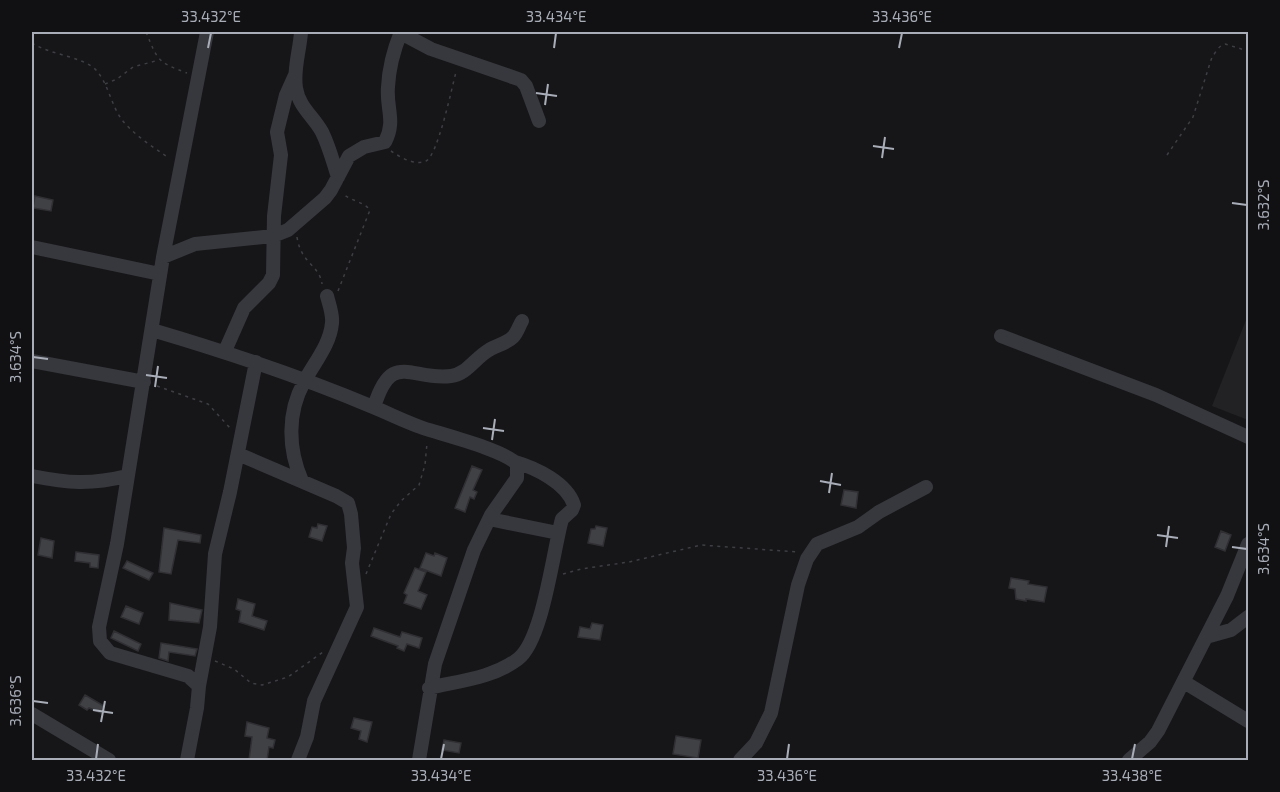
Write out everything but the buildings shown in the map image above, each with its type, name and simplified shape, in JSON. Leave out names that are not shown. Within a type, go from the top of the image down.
[{"type":"street","points":[[199,686],[188,676],[113,655],[105,649],[98,637],[103,603],[117,544],[163,257],[207,32]]},
{"type":"street","points":[[302,32],[295,75],[296,90],[301,104],[325,137],[336,180]]},
{"type":"street","points":[[163,257],[202,243],[273,236],[295,225],[325,198],[349,156],[364,147],[386,140],[392,116],[387,88],[400,32],[431,49],[523,81],[539,121]]},
{"type":"street","points":[[225,351],[244,308],[272,278],[280,155],[277,132],[286,95],[295,75]]},
{"type":"street","points":[[32,247],[160,274]]},
{"type":"street","points":[[302,481],[293,457],[291,439],[295,411],[304,381],[324,348],[332,326],[327,296]]},
{"type":"street","points":[[374,407],[381,385],[392,376],[406,371],[439,376],[457,374],[489,350],[511,339],[522,321]]},
{"type":"street","points":[[152,330],[225,351],[374,407],[428,430],[504,454],[515,462],[531,467],[563,488],[573,502],[573,509],[563,517],[541,613],[531,640],[521,657],[488,673],[429,688]]},
{"type":"street","points":[[1001,336],[1156,395],[1248,437]]},
{"type":"street","points":[[32,361],[144,382]]},
{"type":"street","points":[[187,760],[205,657],[215,554],[256,362]]},
{"type":"street","points":[[239,450],[343,499],[349,505],[352,519],[354,548],[352,564],[356,611],[314,701],[307,737],[298,760]]},
{"type":"street","points":[[419,760],[429,688],[435,664],[474,550],[489,519],[517,478],[515,462]]},
{"type":"street","points":[[32,477],[62,482],[90,483],[127,476]]},
{"type":"street","points":[[740,760],[756,743],[771,713],[793,605],[810,553],[817,544],[824,540],[858,527],[879,512],[926,487]]},
{"type":"street","points":[[489,519],[558,533]]},
{"type":"street","points":[[1144,760],[1150,742],[1184,682],[1227,596],[1248,544]]},
{"type":"street","points":[[1206,637],[1231,630],[1248,617]]},
{"type":"street","points":[[1184,682],[1248,721]]},
{"type":"street","points":[[32,714],[109,760]]},
{"type":"street","points":[[1130,760],[1150,742]]},
{"type":"path","points":[[146,32],[159,60],[166,66],[198,77]]},
{"type":"path","points":[[32,43],[48,52],[81,61],[95,69],[123,120],[140,137],[180,166]]},
{"type":"path","points":[[1167,155],[1193,117],[1211,60],[1216,52],[1224,44],[1248,51]]},
{"type":"path","points":[[381,143],[410,161],[422,162],[429,159],[437,142],[460,59]]},
{"type":"path","points":[[104,84],[120,77],[133,66],[159,60]]},
{"type":"path","points":[[295,225],[301,252],[307,262],[320,274],[327,296],[334,295],[339,289],[370,210],[364,204],[347,197],[336,180]]},
{"type":"path","points":[[144,382],[207,404],[232,431],[239,450]]},
{"type":"path","points":[[356,593],[391,514],[418,485],[425,465],[428,430]]},
{"type":"path","points":[[548,579],[581,569],[629,562],[701,544],[810,553]]},
{"type":"path","points":[[205,657],[229,666],[251,683],[261,685],[288,677],[327,648]]},
{"type":"shaded area","points":[[1248,315],[1248,420],[1212,406]]}]
